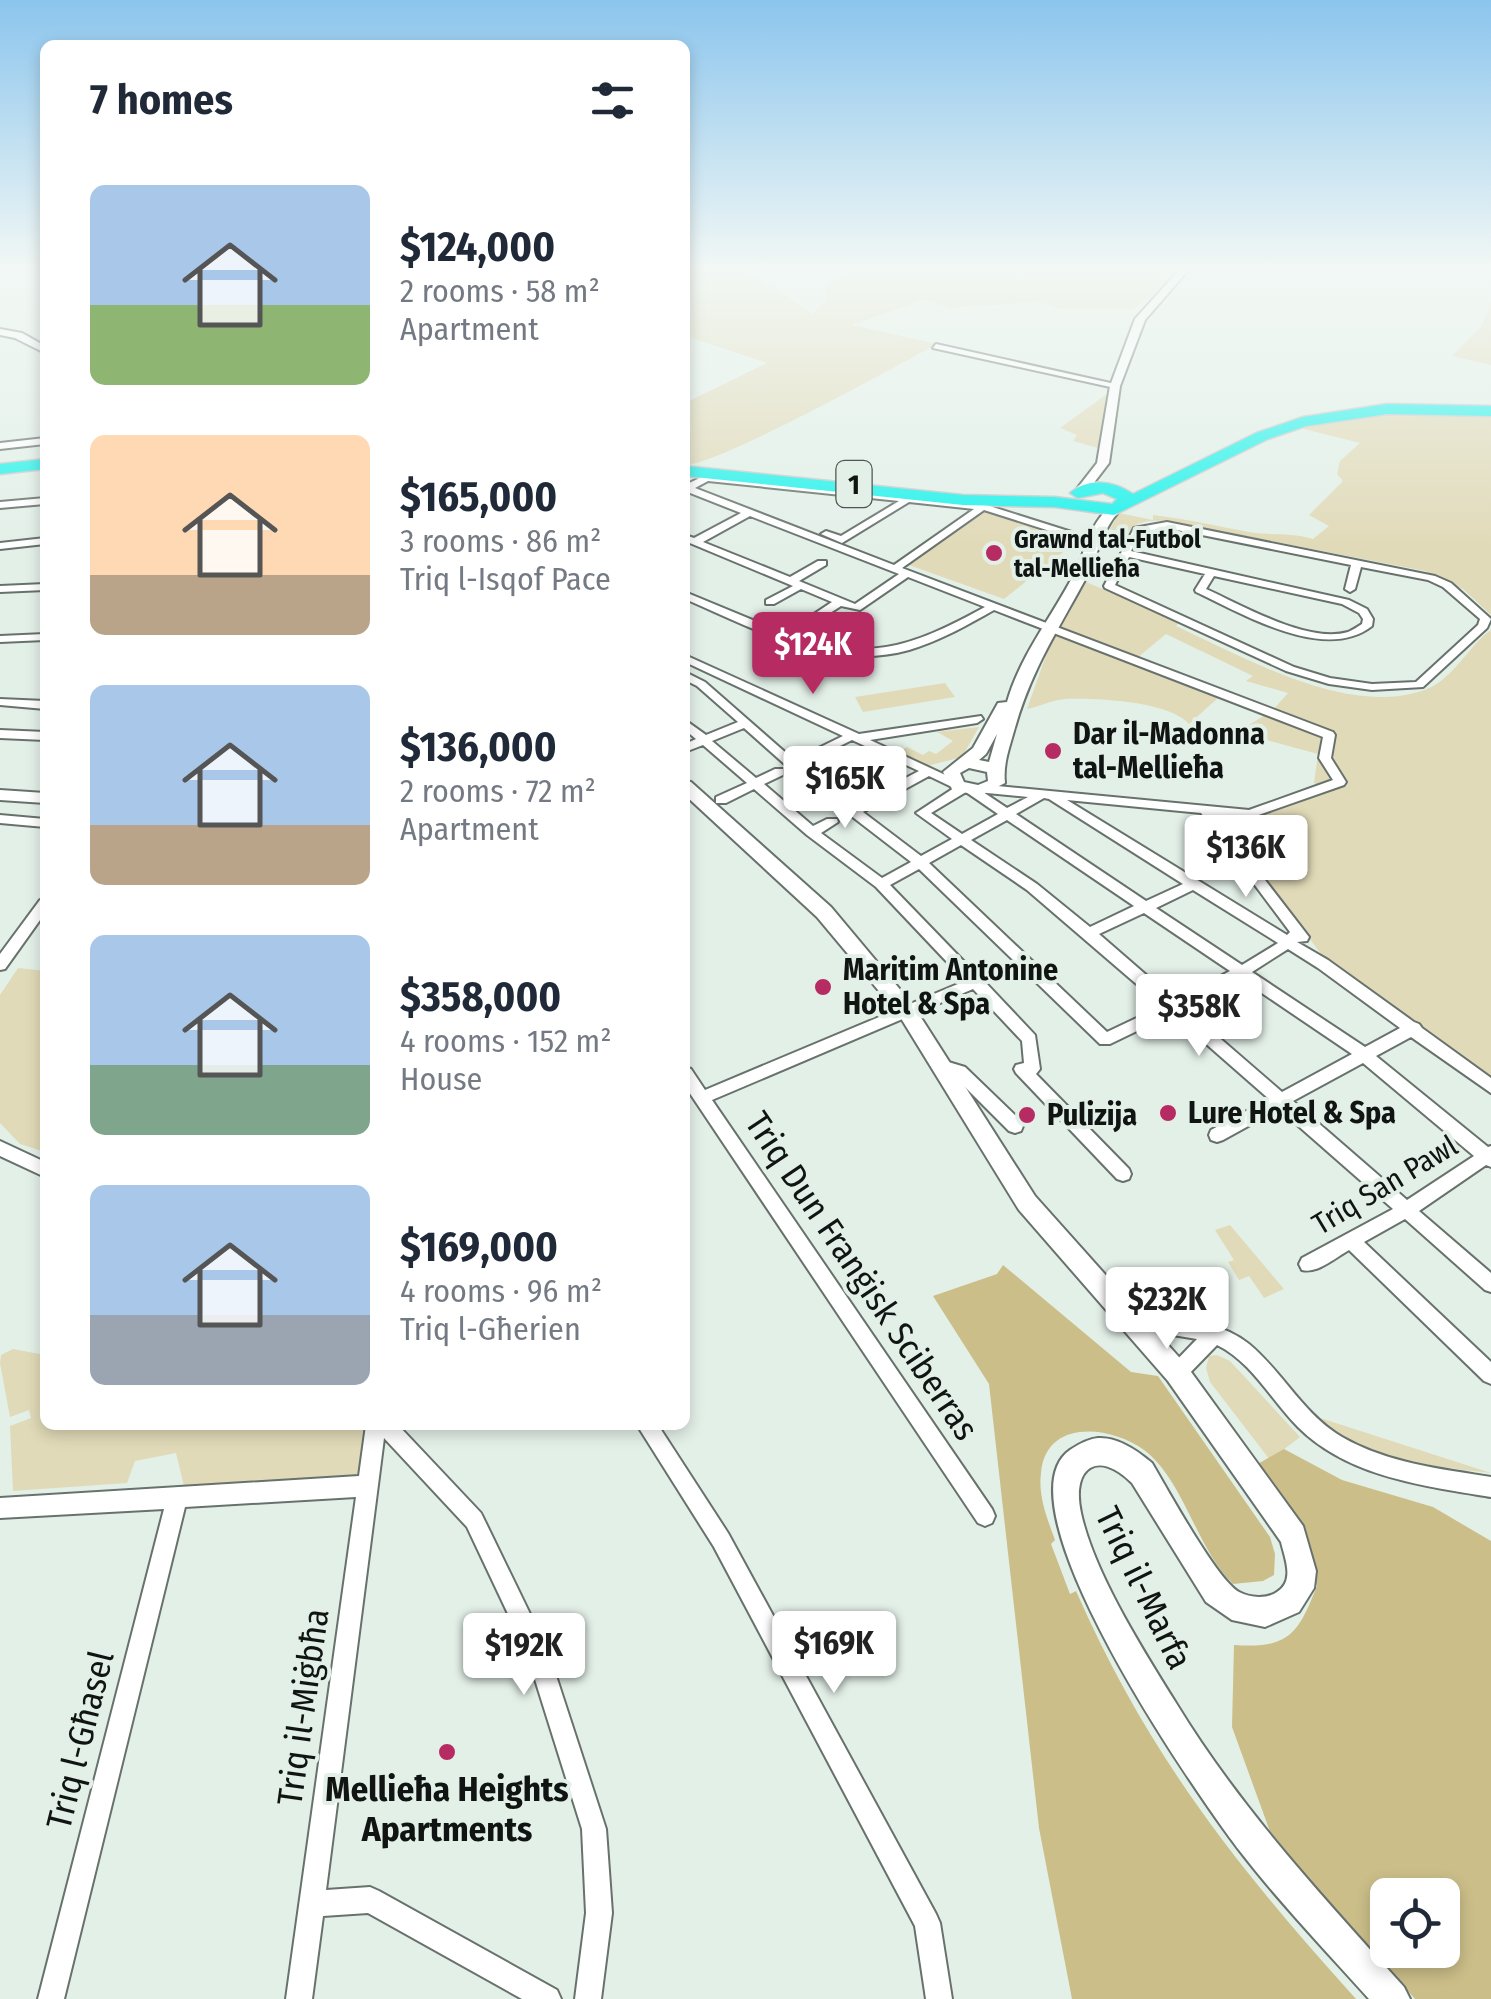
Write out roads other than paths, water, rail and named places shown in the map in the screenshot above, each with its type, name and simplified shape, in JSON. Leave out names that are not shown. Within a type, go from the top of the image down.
[{"type":"highway","points":[[1082,498],[1105,484],[1152,484],[1252,432],[1300,416],[1398,403],[1491,409]]},
{"type":"highway","points":[[1082,498],[1120,508],[1262,436],[1303,422],[1387,409],[1491,409]]},
{"type":"highway","points":[[0,469],[40,465]]},
{"type":"highway","name":"1","points":[[690,479],[1082,498]]},
{"type":"highway","points":[[1105,484],[1126,497],[1120,508]]},
{"type":"main road","points":[[1105,484],[1103,463],[1114,386],[1124,361]]},
{"type":"main road","points":[[0,446],[40,442]]},
{"type":"main road","points":[[1082,498],[1094,517],[1090,534],[1096,543]]},
{"type":"main road","points":[[974,778],[1048,626],[1095,580],[1096,543],[1103,519],[1120,508]]},
{"type":"main road","points":[[974,778],[980,751],[1018,689]]},
{"type":"main road","name":"Triq il-Marfa","points":[[690,791],[824,912],[906,1010],[1028,1203],[1177,1373],[1293,1536],[1302,1571],[1295,1596],[1265,1612],[1232,1606],[1142,1473],[1108,1451],[1080,1456],[1065,1472],[1063,1502],[1069,1525],[1120,1634],[1185,1748],[1252,1841],[1392,1999]]},
{"type":"main road","points":[[0,795],[40,796]]},
{"type":"street","points":[[1004,361],[1114,386]]},
{"type":"street","points":[[690,479],[984,507],[1096,543]]},
{"type":"street","points":[[690,482],[750,512],[844,550],[1329,735],[1324,758],[1340,782],[1250,814],[1047,796],[926,771],[690,660]]},
{"type":"street","points":[[0,505],[40,501]]},
{"type":"street","points":[[785,522],[842,540],[905,501]]},
{"type":"street","points":[[693,542],[856,608],[984,507]]},
{"type":"street","points":[[693,542],[750,512]]},
{"type":"street","points":[[1167,524],[1357,562],[1447,585],[1486,618],[1483,626],[1419,685],[1372,688],[1329,681],[1290,669],[1095,580],[1125,554],[1137,530],[1167,524]]},
{"type":"street","points":[[0,546],[40,542]]},
{"type":"street","points":[[770,602],[844,550]]},
{"type":"street","points":[[1125,554],[1345,602],[1363,611],[1368,626],[1344,638],[1309,635],[1200,590]]},
{"type":"street","points":[[1350,589],[1357,562]]},
{"type":"street","points":[[1184,599],[1200,590],[1211,573]]},
{"type":"street","points":[[0,589],[40,588]]},
{"type":"street","points":[[690,597],[746,615],[808,649],[872,654],[935,640],[991,608]]},
{"type":"street","points":[[773,632],[800,616],[812,620],[840,602]]},
{"type":"street","points":[[0,639],[40,636]]},
{"type":"street","points":[[690,678],[793,765],[920,863],[1105,1042],[1242,971],[1294,938]]},
{"type":"street","points":[[690,687],[701,684]]},
{"type":"street","points":[[0,702],[40,705]]},
{"type":"street","points":[[793,765],[854,737],[976,719]]},
{"type":"street","points":[[690,746],[744,724]]},
{"type":"street","points":[[690,728],[754,785],[881,884],[978,982],[1030,1039],[1032,1068],[1022,1069],[1123,1174]]},
{"type":"street","points":[[0,734],[40,736]]},
{"type":"street","points":[[854,811],[926,771]]},
{"type":"street","points":[[721,800],[780,772]]},
{"type":"street","points":[[974,778],[922,813],[1032,888],[1089,933],[1491,1284]]},
{"type":"street","points":[[974,778],[1006,815],[1366,1056],[1489,1157]]},
{"type":"street","points":[[881,884],[1047,796]]},
{"type":"street","points":[[1047,796],[1192,885],[1294,938]]},
{"type":"street","points":[[1204,810],[1294,938],[1323,964],[1491,1087]]},
{"type":"street","points":[[0,819],[40,822]]},
{"type":"street","points":[[812,832],[832,822]]},
{"type":"street","points":[[1089,933],[1192,885]]},
{"type":"street","points":[[0,964],[40,909]]},
{"type":"street","points":[[702,1098],[978,982]]},
{"type":"street","points":[[1217,1135],[1414,1028]]},
{"type":"street","points":[[945,1067],[959,1071],[1015,1126]]},
{"type":"street","name":"Triq Dun Franġisk Sciberras","points":[[690,1080],[985,1516]]},
{"type":"street","points":[[0,1148],[40,1168]]},
{"type":"street","name":"Triq San Pawl","points":[[1308,1264],[1406,1210],[1489,1157]]},
{"type":"street","points":[[1350,1242],[1491,1376]]},
{"type":"street","points":[[1130,1321],[1213,1336],[1241,1349],[1290,1407],[1333,1443],[1375,1463],[1491,1487]]},
{"type":"street","points":[[1177,1373],[1213,1336]]},
{"type":"street","name":"Triq il-Miġbħa","points":[[299,1999],[375,1430]]},
{"type":"street","points":[[390,1430],[474,1520],[537,1651],[594,1829],[599,1913],[588,1999]]},
{"type":"street","points":[[650,1430],[720,1540],[927,1923],[939,1999]]},
{"type":"street","points":[[0,1508],[369,1486]]},
{"type":"street","name":"Triq l-Għasel","points":[[51,1999],[177,1497]]},
{"type":"street","points":[[312,1904],[370,1900],[548,1999]]},
{"type":"place","name":"Grawnd tal-Futbol tal-Mellieħa","points":[[994,553]]},
{"type":"place","name":"Dar il-Madonna tal-Mellieħa","points":[[1053,751]]},
{"type":"place","name":"Maritim Antonine Hotel & Spa","points":[[823,987]]},
{"type":"place","name":"Lure Hotel & Spa","points":[[1168,1113]]},
{"type":"place","name":"Pulizija","points":[[1027,1115]]},
{"type":"place","name":"Mellieħa Heights Apartments","points":[[447,1752]]}]
